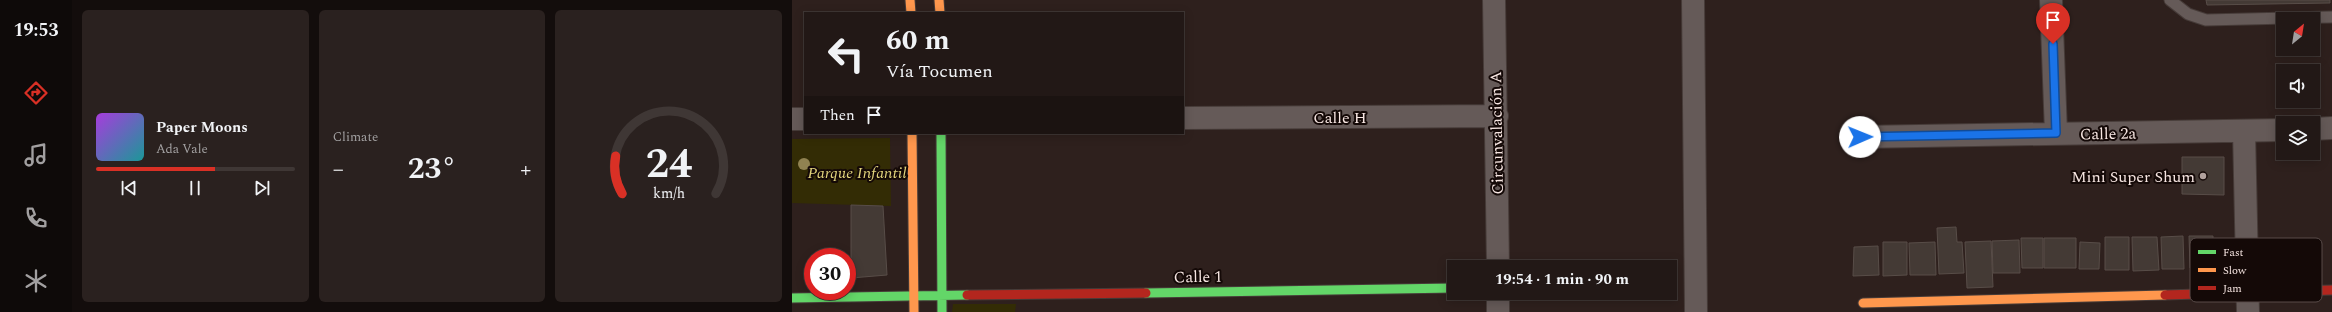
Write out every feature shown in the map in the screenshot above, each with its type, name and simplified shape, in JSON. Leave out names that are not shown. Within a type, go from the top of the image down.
[{"type":"street","points":[[910,0],[911,12]]},
{"type":"street","points":[[940,0],[940,12]]},
{"type":"street","name":"Circunvalación A","points":[[1494,0],[1497,116],[1498,260]]},
{"type":"street","points":[[1693,0],[1696,312]]},
{"type":"street","points":[[2051,0],[2056,133]]},
{"type":"street","name":"Calle H","points":[[1184,118],[1497,116]]},
{"type":"street","points":[[792,119],[804,119]]},
{"type":"street","points":[[2320,129],[2332,128]]},
{"type":"street","name":"Calle 2a","points":[[1860,137],[2276,130]]},
{"type":"street","points":[[2244,131],[2247,238]]},
{"type":"street","points":[[912,134],[914,312]]},
{"type":"street","points":[[941,134],[942,312]]},
{"type":"street","name":"Calle 1","points":[[792,298],[1447,288]]},
{"type":"street","points":[[2322,291],[2332,290]]},
{"type":"street","points":[[1498,300],[1498,312]]},
{"type":"street","points":[[1863,303],[2248,302]]},
{"type":"lane","points":[[2170,0],[2188,14],[2206,20],[2332,17]]},
{"type":"green space","name":"Parque Infantil","points":[[890,138],[891,206],[792,203],[792,139]]},
{"type":"green space","points":[[953,304],[1016,304],[1015,312],[952,312]]},
{"type":"building","points":[[2206,0],[2330,0],[2330,3],[2207,5]]},
{"type":"building","name":"Mini Super Shum","points":[[2182,157],[2224,157],[2224,195],[2182,194]]},
{"type":"building","points":[[851,205],[883,206],[887,275],[856,278],[856,248],[851,248]]},
{"type":"building","points":[[1956,227],[1957,242],[1962,242],[1964,273],[1939,274],[1937,228]]},
{"type":"building","points":[[2183,236],[2184,269],[2162,269],[2161,237]]},
{"type":"building","points":[[2189,236],[2213,236],[2213,238],[2190,238],[2190,268]]},
{"type":"building","points":[[2105,237],[2129,237],[2129,270],[2105,270]]},
{"type":"building","points":[[2132,237],[2157,237],[2159,270],[2133,271]]},
{"type":"building","points":[[2021,238],[2043,238],[2043,268],[2022,268]]},
{"type":"building","points":[[2044,238],[2076,238],[2076,268],[2044,268]]},
{"type":"building","points":[[2019,240],[2020,273],[1993,273],[1992,241]]},
{"type":"building","points":[[1991,241],[1993,287],[1967,288],[1965,242]]},
{"type":"building","points":[[1883,242],[1907,242],[1907,275],[1883,276]]},
{"type":"building","points":[[1935,242],[1936,275],[1910,275],[1909,243]]},
{"type":"building","points":[[2080,242],[2100,243],[2099,269],[2079,269]]},
{"type":"building","points":[[1878,246],[1879,275],[1853,276],[1854,247]]},
{"type":"traffic: fast","points":[[941,134],[942,312]]},
{"type":"traffic: fast","points":[[1146,293],[1447,288]]},
{"type":"traffic: fast","points":[[792,298],[967,295]]},
{"type":"traffic: slow","points":[[910,0],[911,12]]},
{"type":"traffic: slow","points":[[939,0],[940,12]]},
{"type":"traffic: slow","points":[[912,134],[914,312]]},
{"type":"traffic: slow","points":[[1863,303],[2165,295]]},
{"type":"traffic: jam","points":[[2322,290],[2332,290]]},
{"type":"traffic: jam","points":[[967,295],[1146,293]]},
{"type":"traffic: jam","points":[[2165,295],[2190,294]]},
{"type":"place","name":"Mini Super Shum","points":[[2203,176]]},
{"type":"route","points":[[1860,137],[2056,133],[2053,44]]}]
